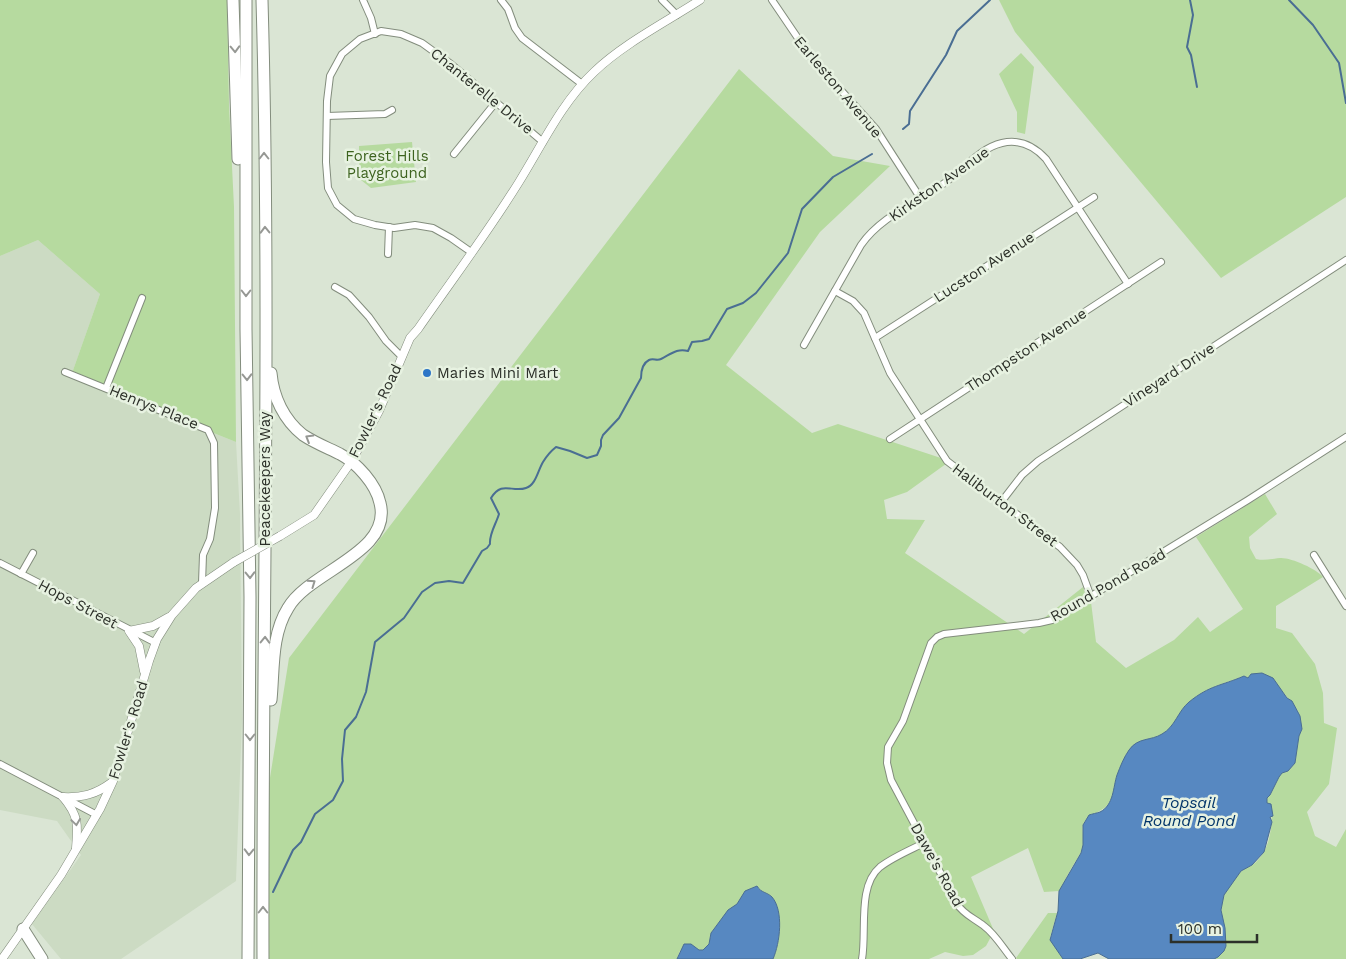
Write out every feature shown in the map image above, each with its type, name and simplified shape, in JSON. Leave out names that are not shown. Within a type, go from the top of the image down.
[{"type":"highway","points":[[233,0],[240,186],[245,258]]},
{"type":"highway","name":"Peacekeepers Way","points":[[246,0],[245,258],[250,597],[248,959]]},
{"type":"highway","name":"Peacekeepers Way","points":[[262,0],[265,256],[263,959]]},
{"type":"highway","points":[[264,758],[270,721],[275,650],[282,620],[288,607],[303,589],[367,546],[380,524],[381,514],[376,492],[369,481],[342,455],[302,434],[285,416],[279,405],[272,379],[265,256]]},
{"type":"highway","points":[[240,959],[248,891]]},
{"type":"highway","points":[[24,929],[42,959]]},
{"type":"street","points":[[364,0],[372,18],[375,34]]},
{"type":"street","points":[[501,0],[508,9],[515,28],[522,38],[582,84]]},
{"type":"street","points":[[662,0],[677,15]]},
{"type":"street","name":"Fowler's Road","points":[[2,959],[76,851],[97,815],[112,781],[144,676],[156,644],[172,614],[202,583],[314,515],[351,462],[379,411],[410,338],[518,183],[582,84],[595,70],[619,52],[700,0]]},
{"type":"street","name":"Earleston Avenue","points":[[772,0],[810,56],[876,130],[921,199]]},
{"type":"street","name":"Chanterelle Drive","points":[[471,252],[433,228],[415,225],[375,226],[354,219],[337,205],[328,188],[326,162],[327,101],[330,76],[342,54],[360,39],[381,32],[401,34],[422,43],[451,64],[543,142]]},
{"type":"street","points":[[454,154],[496,102]]},
{"type":"street","points":[[327,116],[385,114],[392,110]]},
{"type":"street","name":"Kirkston Avenue","points":[[804,345],[861,245],[871,232],[951,178],[986,149],[995,145],[1014,142],[1032,146],[1039,151],[1052,167],[1128,284]]},
{"type":"street","name":"Lucston Avenue","points":[[875,338],[1094,197]]},
{"type":"street","points":[[388,254],[389,227]]},
{"type":"street","name":"Vineyard Drive","points":[[1002,501],[1022,475],[1038,461],[1346,260]]},
{"type":"street","name":"Thompston Avenue","points":[[890,439],[1161,262]]},
{"type":"street","points":[[335,287],[349,294],[386,341],[402,356]]},
{"type":"street","name":"Haliburton Street","points":[[835,291],[861,308],[890,373],[947,461],[1002,501],[1070,556],[1083,575],[1091,597]]},
{"type":"street","points":[[106,388],[142,298]]},
{"type":"street","name":"Henrys Place","points":[[65,372],[208,430],[214,443],[215,508],[210,539],[203,554],[202,583]]},
{"type":"street","name":"Round Pond Road","points":[[887,754],[892,740],[903,721],[931,643],[936,637],[954,633],[1039,624],[1052,620],[1248,500],[1346,436]]},
{"type":"street","points":[[21,574],[33,553]]},
{"type":"street","points":[[1314,556],[1346,606]]},
{"type":"street","name":"Hops Street","points":[[0,563],[156,644]]},
{"type":"street","points":[[144,676],[140,646],[129,631],[153,626],[172,614]]},
{"type":"street","name":"Dawe's Road","points":[[887,754],[888,772],[891,780],[962,911],[991,932],[1012,959]]},
{"type":"street","points":[[0,764],[97,815]]},
{"type":"street","points":[[63,797],[76,797],[94,793],[112,781]]},
{"type":"street","points":[[63,797],[76,816],[78,826],[76,851]]},
{"type":"street","points":[[862,959],[866,900],[872,877],[887,862],[924,843]]},
{"type":"shaded area","points":[[38,240],[100,294],[71,376],[236,442],[240,514],[242,720],[236,881],[121,959],[61,959],[32,924],[81,855],[57,821],[0,810],[0,256]]},
{"type":"green space","points":[[0,0],[227,0],[229,105],[234,207],[236,442],[71,376],[100,294],[38,240],[0,256]]},
{"type":"green space","points":[[999,0],[1346,0],[1346,197],[1221,278],[1015,32]]},
{"type":"green space","points":[[1021,53],[1034,67],[1025,134],[1017,132],[1017,112],[999,74]]},
{"type":"green space","points":[[739,69],[833,156],[890,166],[820,232],[726,365],[812,433],[838,424],[950,461],[907,492],[884,500],[887,519],[925,520],[905,553],[1024,634],[1083,587],[1087,599],[1091,602],[1096,642],[1126,668],[1174,640],[1198,617],[1210,632],[1243,609],[1196,537],[1265,494],[1277,514],[1249,537],[1250,548],[1256,559],[1290,559],[1309,567],[1323,577],[1276,606],[1276,628],[1292,633],[1315,664],[1323,693],[1324,723],[1337,728],[1329,784],[1307,812],[1315,836],[1336,847],[1346,829],[1346,959],[1214,959],[1221,952],[1224,945],[1225,937],[1221,912],[1224,894],[1237,875],[1253,865],[1265,850],[1270,835],[1272,819],[1271,804],[1267,803],[1267,798],[1282,773],[1288,771],[1295,763],[1299,736],[1302,729],[1298,711],[1272,678],[1248,678],[1244,676],[1200,694],[1187,705],[1167,731],[1159,736],[1137,743],[1129,750],[1122,763],[1115,790],[1109,803],[1088,818],[1083,825],[1083,847],[1059,891],[1044,892],[1028,848],[971,877],[994,931],[986,946],[973,955],[963,956],[945,952],[929,959],[772,959],[779,937],[778,911],[772,898],[756,886],[746,891],[737,904],[728,911],[711,933],[709,944],[703,950],[693,947],[680,951],[677,959],[267,959],[266,904],[269,784],[289,658]]},
{"type":"green space","name":"Forest Hills Playground","points":[[412,142],[416,182],[371,188],[361,180],[359,146]]},
{"type":"green space","points":[[1048,913],[1057,913],[1050,938],[1063,959],[1017,959],[1016,958]]},
{"type":"water","name":"Topsail Round Pond","points":[[1262,673],[1273,678],[1287,698],[1292,701],[1300,716],[1302,729],[1299,736],[1295,763],[1288,771],[1282,773],[1267,798],[1267,803],[1271,804],[1273,816],[1270,817],[1272,822],[1264,852],[1252,865],[1241,871],[1224,895],[1221,910],[1225,928],[1226,946],[1224,951],[1214,959],[1109,959],[1098,953],[1080,959],[1063,959],[1050,940],[1058,911],[1059,891],[1081,853],[1083,825],[1089,815],[1100,812],[1108,805],[1118,772],[1129,750],[1136,743],[1158,736],[1166,731],[1185,706],[1196,696],[1216,686],[1244,676],[1248,678],[1251,674]]},
{"type":"water","points":[[757,886],[772,897],[778,910],[780,927],[773,959],[677,959],[684,944],[691,944],[699,950],[703,950],[709,944],[711,933],[728,910],[737,904],[745,891]]},
{"type":"waterway","points":[[903,129],[909,124],[910,111],[946,55],[957,31],[990,0]]},
{"type":"waterway","points":[[1190,0],[1193,15],[1187,47],[1191,55],[1197,87]]},
{"type":"waterway","points":[[1289,0],[1313,25],[1339,63],[1346,103]]},
{"type":"waterway","points":[[273,892],[293,850],[301,842],[315,814],[333,800],[343,781],[342,759],[345,730],[356,717],[366,692],[375,642],[404,618],[422,592],[435,583],[449,581],[463,583],[482,551],[490,544],[499,514],[491,498],[495,493],[503,488],[521,489],[532,484],[544,460],[556,447],[587,458],[597,455],[603,435],[619,418],[641,378],[645,363],[650,359],[658,360],[677,351],[688,351],[692,342],[709,339],[727,309],[743,303],[756,293],[788,253],[802,209],[833,177],[872,154]]},
{"type":"place","name":"Maries Mini Mart","points":[[427,373]]}]
